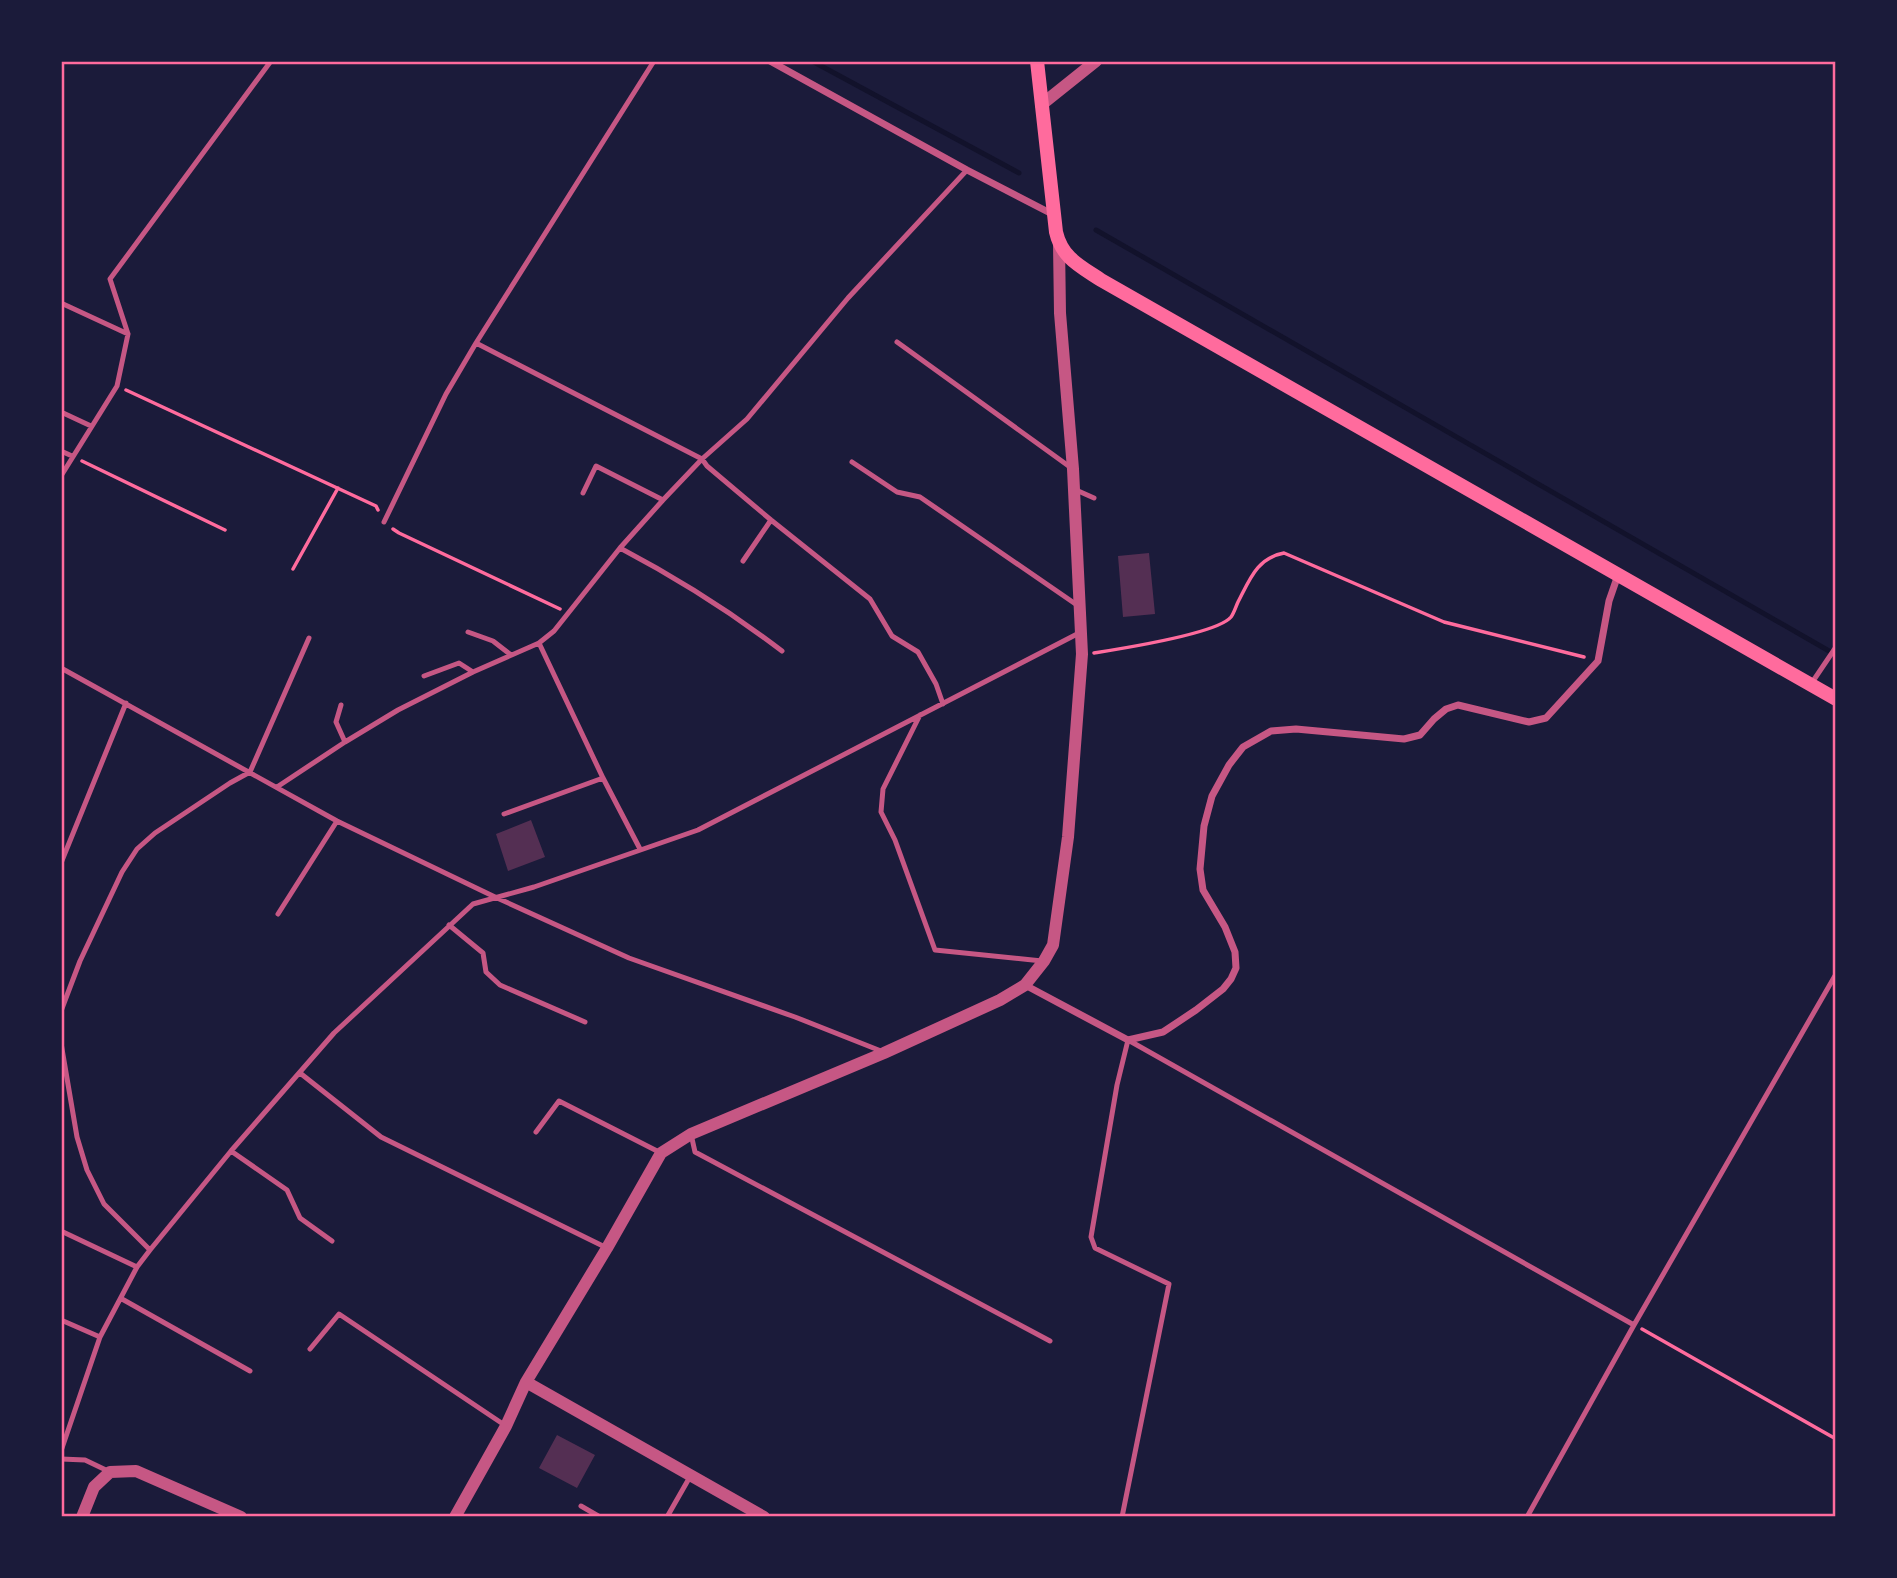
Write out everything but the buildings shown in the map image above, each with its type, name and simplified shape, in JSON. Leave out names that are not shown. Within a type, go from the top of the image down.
[{"type":"main road","points":[[1037,61],[1059,244],[1074,263],[1836,699]]},
{"type":"street","points":[[770,61],[1054,215]]},
{"type":"street","points":[[1041,105],[1096,61]]},
{"type":"street","points":[[455,1517],[506,1426],[526,1382],[661,1153],[691,1135],[884,1053],[1000,1000],[1025,985],[1053,945],[1068,837],[1082,654],[1073,469],[1060,313],[1059,244]]},
{"type":"street","points":[[1025,985],[1128,1041],[1163,1032],[1188,1016],[1223,989],[1236,968],[1235,952],[1225,928],[1203,890],[1200,869],[1212,796],[1229,765],[1243,747],[1271,731],[1296,729],[1404,739],[1420,735],[1446,709],[1458,705],[1529,722],[1546,718],[1598,661],[1609,601],[1619,574]]},
{"type":"street","points":[[526,1382],[764,1517]]},
{"type":"street","points":[[82,1517],[93,1487],[110,1472],[136,1471],[241,1517]]},
{"type":"lane","points":[[61,476],[117,386],[128,334],[110,279],[271,61]]},
{"type":"lane","points":[[384,522],[446,394],[654,61]]},
{"type":"lane","points":[[277,787],[345,741],[398,710],[473,672],[539,643],[554,631],[620,548],[663,500],[702,459],[747,419],[848,298],[967,170]]},
{"type":"lane","points":[[61,303],[128,334]]},
{"type":"lane","points":[[897,342],[1073,469]]},
{"type":"lane","points":[[476,343],[702,459],[771,520],[870,599],[892,636],[918,652],[936,684],[943,704]]},
{"type":"lane","points":[[61,412],[91,426]]},
{"type":"lane","points":[[61,451],[72,456]]},
{"type":"lane","points":[[852,462],[897,492],[920,497],[1079,607]]},
{"type":"lane","points":[[583,493],[596,466],[663,500]]},
{"type":"lane","points":[[1073,489],[1094,498]]},
{"type":"lane","points":[[743,561],[771,520]]},
{"type":"lane","points":[[620,548],[741,620],[782,651]]},
{"type":"lane","points":[[468,632],[494,641],[511,655]]},
{"type":"lane","points":[[61,1451],[100,1336],[137,1267],[231,1151],[334,1033],[473,904],[534,887],[698,831],[1081,632]]},
{"type":"lane","points":[[61,1011],[80,961],[122,872],[137,849],[155,833],[230,782],[250,772],[309,638]]},
{"type":"lane","points":[[539,643],[640,849]]},
{"type":"lane","points":[[1811,684],[1836,647]]},
{"type":"lane","points":[[424,676],[458,663],[473,672]]},
{"type":"lane","points":[[61,668],[337,821],[495,897],[629,958],[795,1017],[884,1053]]},
{"type":"lane","points":[[61,863],[126,703]]},
{"type":"lane","points":[[341,705],[336,722],[345,741]]},
{"type":"lane","points":[[920,716],[883,789],[881,812],[895,840],[935,950],[1044,961]]},
{"type":"lane","points":[[504,814],[603,778]]},
{"type":"lane","points":[[278,914],[337,821]]},
{"type":"lane","points":[[449,925],[482,953],[486,972],[500,985],[585,1022]]},
{"type":"lane","points":[[1527,1517],[1836,974]]},
{"type":"lane","points":[[1122,1517],[1169,1284],[1095,1248],[1091,1237],[1116,1085],[1128,1041],[1634,1325]]},
{"type":"lane","points":[[61,1043],[77,1138],[87,1170],[104,1204],[150,1250]]},
{"type":"lane","points":[[300,1073],[381,1138],[607,1248]]},
{"type":"lane","points":[[536,1132],[559,1101],[661,1153]]},
{"type":"lane","points":[[691,1135],[695,1152],[1049,1341]]},
{"type":"lane","points":[[231,1151],[287,1190],[300,1218],[332,1241]]},
{"type":"lane","points":[[61,1231],[137,1267]]},
{"type":"lane","points":[[121,1299],[250,1371]]},
{"type":"lane","points":[[310,1349],[340,1314],[506,1426]]},
{"type":"lane","points":[[61,1320],[100,1336]]},
{"type":"lane","points":[[61,1459],[85,1460],[110,1472]]},
{"type":"lane","points":[[667,1517],[691,1475]]},
{"type":"lane","points":[[581,1506],[600,1517]]},
{"type":"path","points":[[117,386],[376,506],[384,522],[399,533],[568,613]]},
{"type":"path","points":[[72,456],[225,530]]},
{"type":"path","points":[[293,569],[338,488]]},
{"type":"path","points":[[1082,654],[1144,646],[1214,626],[1231,618],[1254,571],[1271,556],[1284,553],[1444,622],[1598,661]]},
{"type":"path","points":[[1634,1325],[1836,1439]]},
{"type":"waterway","points":[[812,61],[1019,173]]},
{"type":"waterway","points":[[1096,230],[1836,655]]}]
